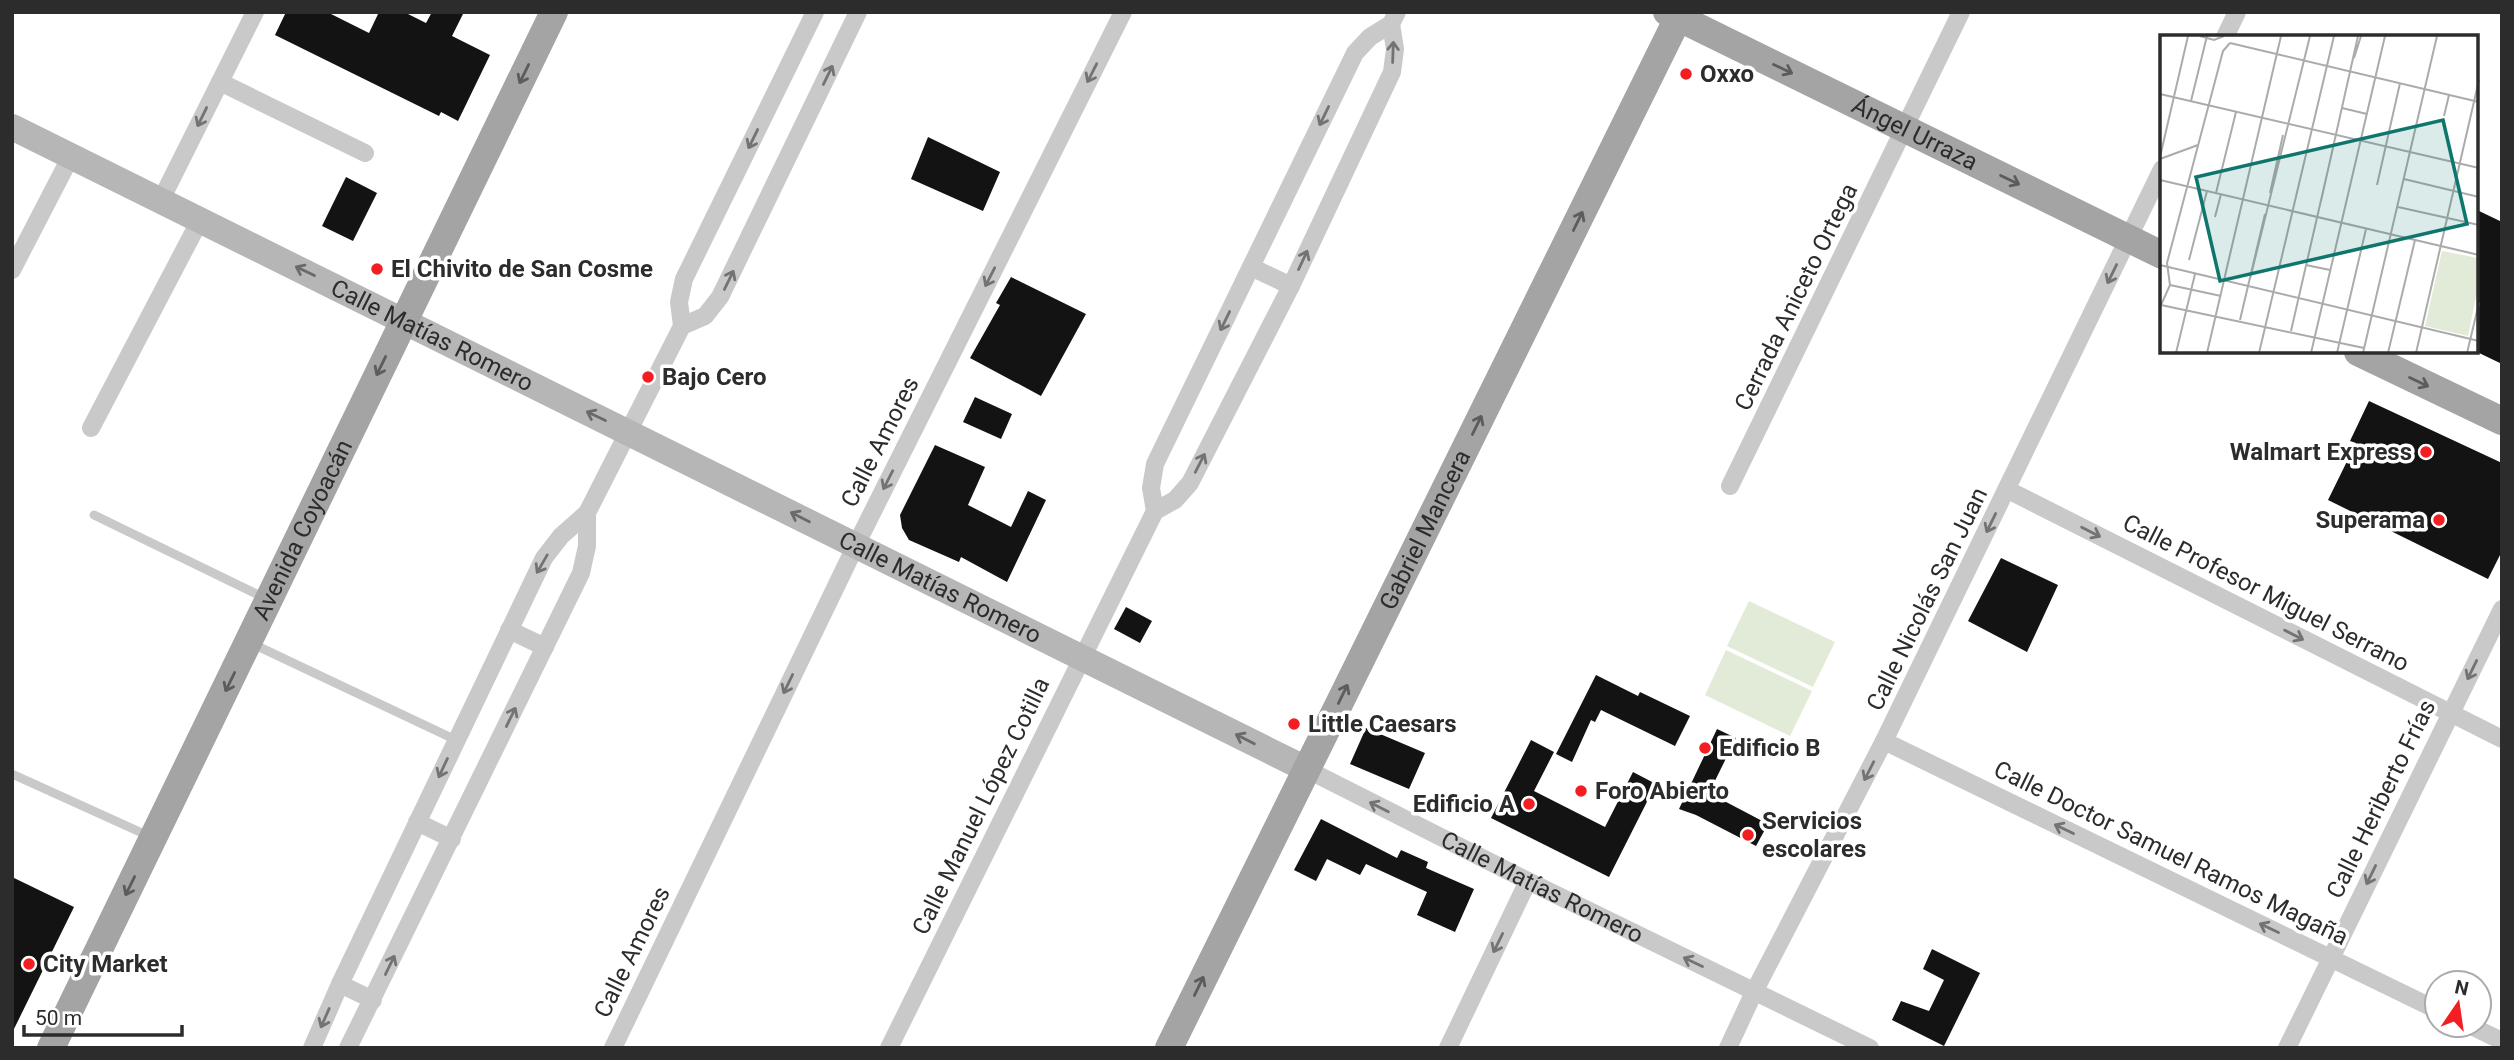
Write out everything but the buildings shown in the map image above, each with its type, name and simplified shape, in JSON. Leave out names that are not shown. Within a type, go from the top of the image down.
[{"type":"main road","name":"Avenida Coyoacán","points":[[51,1048],[554,12]]},
{"type":"main road","name":"Ángel Urraza","points":[[1676,14],[2160,254]]},
{"type":"main road","name":"Gabriel Mancera","points":[[1169,1048],[1676,14]]},
{"type":"main road","points":[[2362,354],[2502,421]]},
{"type":"street","points":[[161,201],[255,12]]},
{"type":"street","points":[[312,1048],[544,558],[561,536],[587,513],[682,326],[679,302],[684,279],[815,12]]},
{"type":"street","points":[[682,326],[705,316],[720,297],[858,12]]},
{"type":"street","name":"Calle Amores","points":[[613,1048],[856,545],[1123,12]]},
{"type":"street","name":"Cerrada Aniceto Ortega","points":[[1731,486],[1961,12]]},
{"type":"street","points":[[2226,35],[2237,12]]},
{"type":"street","name":"Calle Manuel López Cotilla","points":[[889,1048],[1155,510],[1151,488],[1155,464],[1355,53],[1394,18]]},
{"type":"street","name":"Calle Manuel López Cotilla","points":[[1155,510],[1175,500],[1190,483],[1291,286],[1392,72],[1395,49],[1394,18]]},
{"type":"street","points":[[220,82],[365,153]]},
{"type":"street","name":"Calle Matías Romero","points":[[12,127],[1082,656],[1528,881],[1870,1048]]},
{"type":"street","points":[[12,270],[71,156]]},
{"type":"street","name":"Calle Nicolás San Juan","points":[[1728,1048],[2008,490],[2160,173]]},
{"type":"street","points":[[91,428],[200,220]]},
{"type":"street","points":[[1251,267],[1291,286]]},
{"type":"street","name":"Calle Profesor Miguel Serrano","points":[[2008,490],[2502,739]]},
{"type":"street","points":[[348,1048],[581,573],[587,546],[587,513]]},
{"type":"street","name":"Calle Heriberto Frías","points":[[2287,1048],[2502,609]]},
{"type":"street","points":[[509,630],[545,647]]},
{"type":"street","name":"Calle Doctor Samuel Ramos Magaña","points":[[1884,741],[2423,1003]]},
{"type":"street","points":[[417,822],[452,839]]},
{"type":"street","points":[[1448,1048],[1528,881]]},
{"type":"street","points":[[340,984],[373,1000]]},
{"type":"lane","points":[[94,515],[270,601]]},
{"type":"lane","points":[[250,642],[456,740]]},
{"type":"lane","points":[[12,774],[153,838]]},
{"type":"green space","points":[[1749,601],[1835,642],[1813,687],[1727,646]]},
{"type":"green space","points":[[1726,650],[1812,691],[1790,736],[1705,695]]},
{"type":"place","name":"Oxxo","points":[[1686,74]]},
{"type":"place","name":"El Chivito de San Cosme","points":[[377,269]]},
{"type":"place","name":"Bajo Cero","points":[[648,377]]},
{"type":"place","name":"Walmart Express","points":[[2426,452]]},
{"type":"place","name":"Superama","points":[[2439,520]]},
{"type":"place","name":"Little Caesars","points":[[1294,724]]},
{"type":"place","name":"Edificio B","points":[[1705,748]]},
{"type":"place","name":"Foro Abierto","points":[[1581,791]]},
{"type":"place","name":"Edificio A","points":[[1529,804]]},
{"type":"place","name":"Servicios escolares","points":[[1748,835]]},
{"type":"place","name":"City Market","points":[[29,964]]}]
